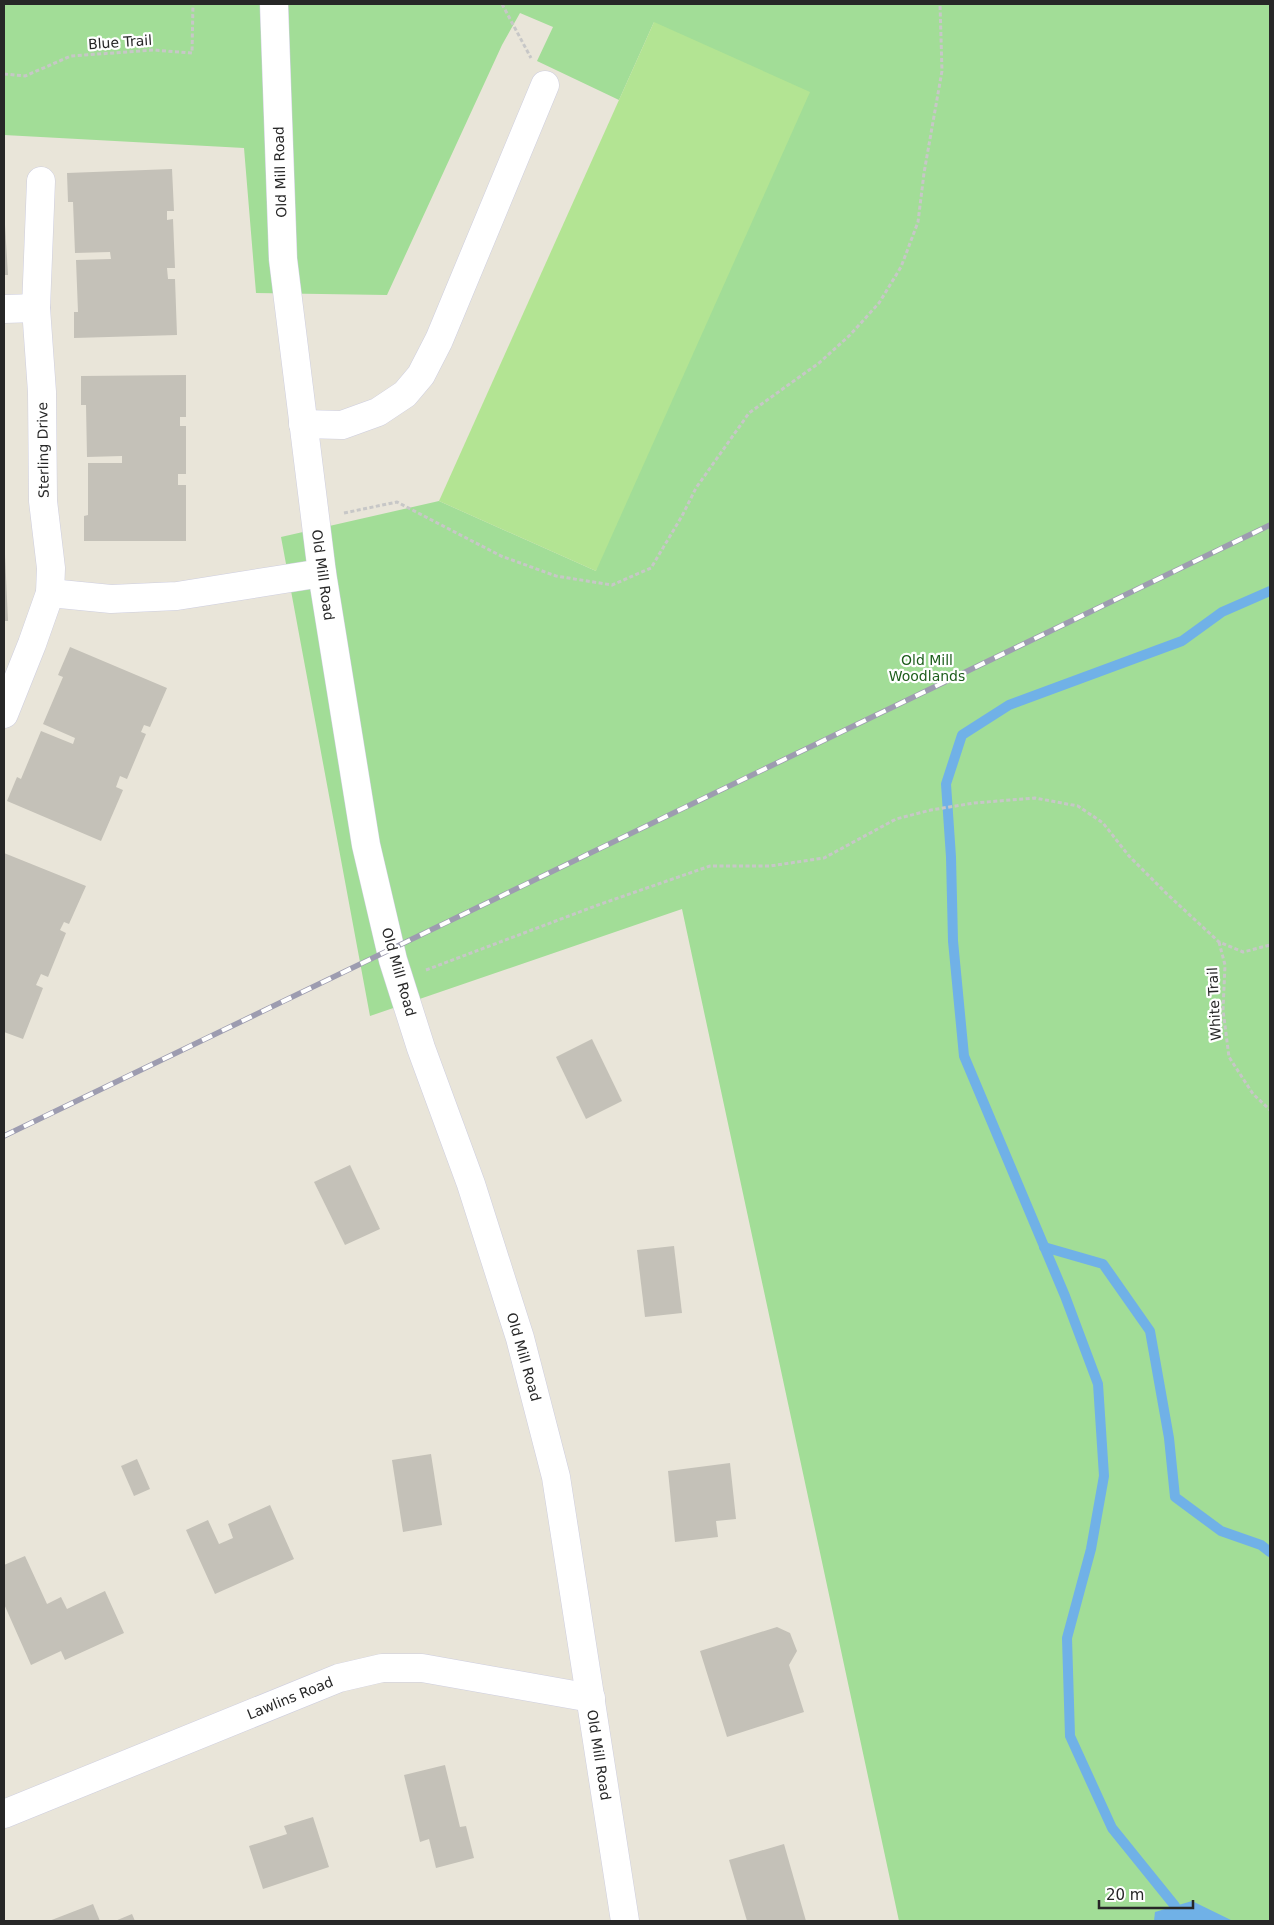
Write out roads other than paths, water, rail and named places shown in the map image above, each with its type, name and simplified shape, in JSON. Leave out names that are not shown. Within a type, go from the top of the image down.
[{"type":"street","name":"Old Mill Road","points":[[274,4],[283,259],[322,573],[366,845],[399,980],[421,1048],[471,1184],[520,1338],[556,1477],[625,1921]]},
{"type":"street","points":[[302,424],[342,425],[378,412],[405,394],[421,375],[439,340],[545,85]]},
{"type":"street","name":"Sterling Drive","points":[[4,714],[50,593],[51,568],[43,501],[42,392],[36,308],[40,181]]},
{"type":"street","points":[[4,309],[36,308]]},
{"type":"street","points":[[50,593],[111,599],[177,596],[322,573]]},
{"type":"street","name":"Lawlins Road","points":[[4,1814],[338,1678],[382,1668],[422,1668],[590,1698]]},
{"type":"water","points":[[1192,1901],[1233,1921],[1154,1921],[1155,1912]]},
{"type":"waterway","points":[[1175,1906],[1112,1828],[1070,1736],[1067,1638],[1091,1549],[1104,1476],[1098,1384],[1065,1296],[964,1056],[953,941],[951,857],[946,784],[962,735],[1009,705],[1182,641],[1222,612],[1270,591]]},
{"type":"waterway","points":[[1044,1247],[1103,1264],[1150,1331],[1169,1438],[1175,1497],[1221,1531],[1261,1545],[1270,1552]]},
{"type":"railway","points":[[4,1136],[1270,525]]},
{"type":"park label","name":"Old Mill Woodlands","points":[[927,668]]}]
